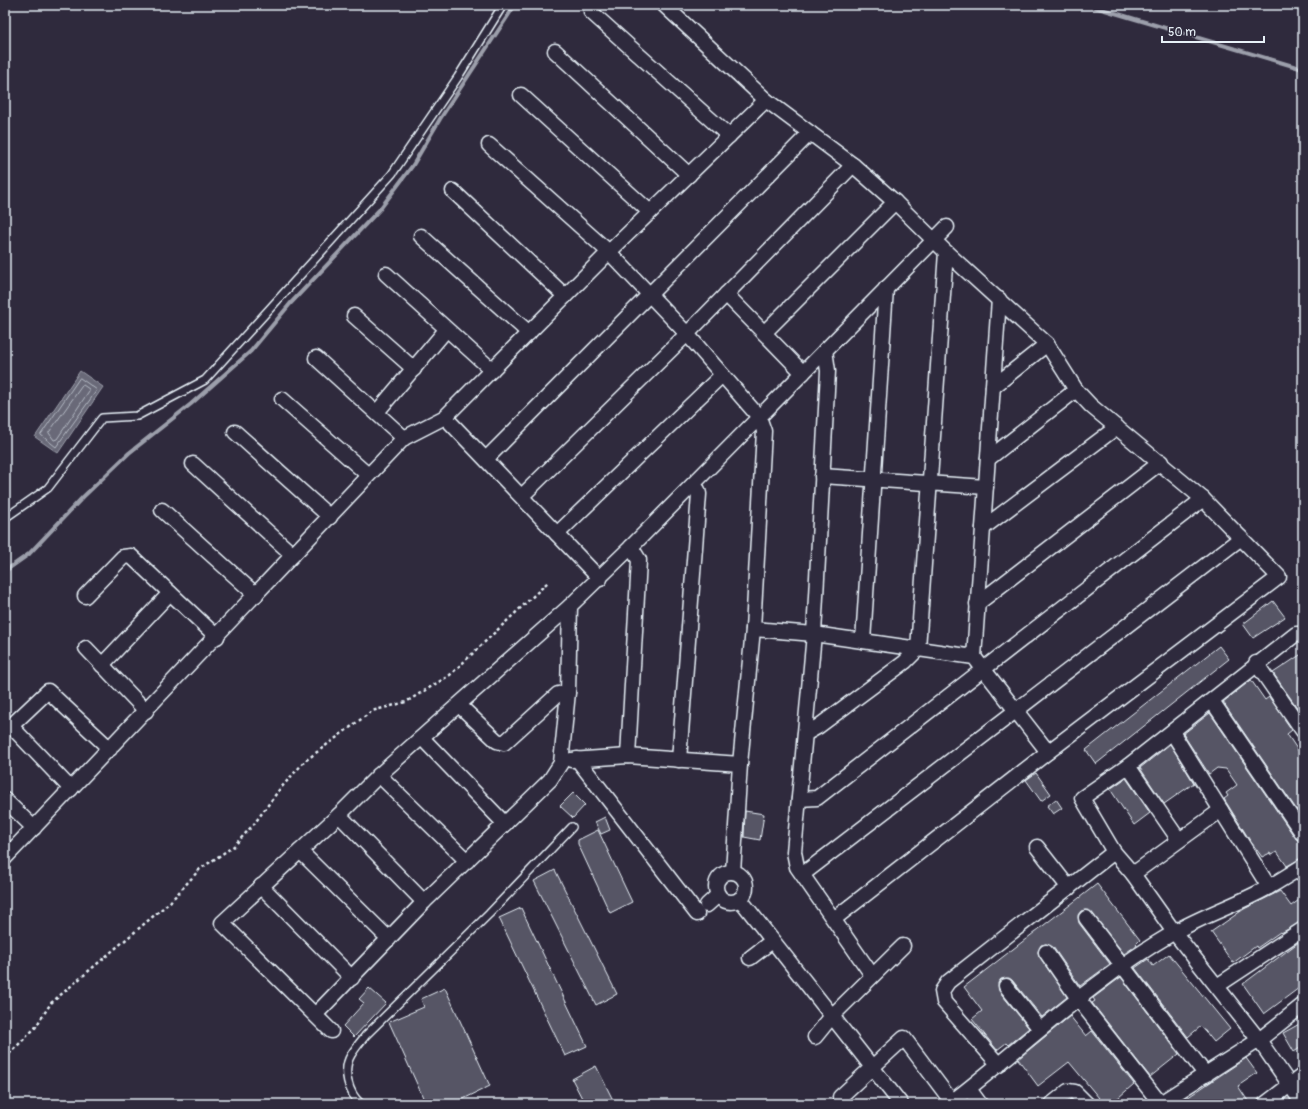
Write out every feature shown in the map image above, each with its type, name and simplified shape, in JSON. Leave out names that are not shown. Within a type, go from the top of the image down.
[{"type":"street","points":[[664,5],[766,100],[853,165],[895,202],[946,252],[1047,344],[1076,390],[1091,406],[1161,462],[1203,500],[1279,577],[1048,752],[834,919]]},
{"type":"street","points":[[591,12],[729,136]]},
{"type":"street","points":[[555,51],[689,175]]},
{"type":"street","points":[[521,95],[650,212]]},
{"type":"street","points":[[5,858],[217,637],[404,438],[445,417],[609,252],[766,100]]},
{"type":"street","points":[[486,458],[810,133]]},
{"type":"street","points":[[489,146],[609,252],[687,334],[722,374],[759,417],[764,431],[753,629],[740,764],[733,872]]},
{"type":"street","points":[[522,496],[687,334],[853,165]]},
{"type":"street","points":[[453,191],[565,296]]},
{"type":"street","points":[[764,332],[895,202]]},
{"type":"street","points":[[331,1030],[222,924],[261,886],[339,815],[379,775],[600,579],[947,227]]},
{"type":"street","points":[[421,236],[529,333]]},
{"type":"street","points":[[805,734],[819,726],[905,662],[918,649],[946,252]]},
{"type":"street","points":[[386,274],[446,330],[492,370]]},
{"type":"street","points":[[863,641],[886,288]]},
{"type":"street","points":[[726,294],[804,373]]},
{"type":"street","points":[[999,300],[974,657],[1017,710],[1048,752]]},
{"type":"street","points":[[354,316],[414,369]]},
{"type":"street","points":[[377,412],[446,330]]},
{"type":"street","points":[[993,387],[1047,344]]},
{"type":"street","points":[[826,350],[828,371],[814,634],[794,852],[797,867],[872,974]]},
{"type":"street","points":[[316,358],[404,438]]},
{"type":"street","points":[[557,534],[722,374]]},
{"type":"street","points":[[988,459],[1076,390]]},
{"type":"street","points":[[282,399],[368,476]]},
{"type":"street","points":[[445,417],[486,458],[600,579]]},
{"type":"street","points":[[983,528],[1116,427]]},
{"type":"street","points":[[235,432],[330,517]]},
{"type":"street","points":[[978,604],[1161,462]]},
{"type":"street","points":[[193,464],[293,555]]},
{"type":"street","points":[[822,476],[986,487]]},
{"type":"street","points":[[679,760],[699,494],[698,490],[693,485]]},
{"type":"street","points":[[799,799],[817,798],[1203,500]]},
{"type":"street","points":[[162,510],[256,595]]},
{"type":"street","points":[[803,874],[1241,538]]},
{"type":"street","points":[[628,756],[639,560],[631,547]]},
{"type":"street","points":[[85,596],[124,557],[131,556],[217,637]]},
{"type":"street","points":[[102,665],[170,593]]},
{"type":"street","points":[[316,1014],[424,902],[550,780],[561,764],[568,692],[570,606]]},
{"type":"street","points":[[753,629],[814,634],[974,657]]},
{"type":"street","points":[[1303,636],[1301,634],[1296,634],[1128,766],[1082,798],[1114,852],[1133,874],[1174,932],[1260,1040],[1289,1086],[1303,1104]]},
{"type":"street","points":[[86,648],[146,711]]},
{"type":"street","points":[[1256,664],[1303,731]]},
{"type":"street","points":[[71,789],[11,726],[48,691],[110,749]]},
{"type":"street","points":[[459,705],[497,741],[504,743],[558,694],[568,692]]},
{"type":"street","points":[[1212,700],[1303,834]]},
{"type":"street","points":[[1172,732],[1269,887]]},
{"type":"street","points":[[422,738],[505,824]]},
{"type":"street","points":[[561,764],[577,759],[628,756],[740,764]]},
{"type":"street","points":[[577,759],[697,914]]},
{"type":"street","points":[[1128,766],[1178,840]]},
{"type":"street","points":[[379,775],[467,861]]},
{"type":"street","points":[[5,800],[34,828]]},
{"type":"street","points":[[1133,874],[1221,810]]},
{"type":"street","points":[[339,815],[424,902]]},
{"type":"street","points":[[1037,846],[1069,888]]},
{"type":"street","points":[[300,852],[389,938]]},
{"type":"street","points":[[999,1065],[944,1002],[942,991],[948,982],[1114,852]]},
{"type":"street","points":[[839,1102],[904,1038],[950,1103],[969,1090],[1040,1029],[1123,965],[1174,932],[1269,887],[1303,866]]},
{"type":"street","points":[[733,872],[742,877],[746,886],[746,891],[740,900],[730,902],[721,899],[718,895],[716,891],[717,881],[723,874],[733,872]]},
{"type":"street","points":[[261,886],[352,978]]},
{"type":"street","points":[[707,905],[718,895]]},
{"type":"street","points":[[740,900],[901,1104]]},
{"type":"street","points":[[1086,918],[1206,1075]]},
{"type":"street","points":[[1217,986],[1303,929]]},
{"type":"street","points":[[750,958],[772,941]]},
{"type":"street","points":[[815,1037],[832,1016],[872,974],[903,946]]},
{"type":"street","points":[[1046,952],[1079,1000],[1160,1104],[1260,1040],[1303,1005]]},
{"type":"street","points":[[1006,986],[1040,1029]]},
{"type":"street","points":[[1265,1104],[1303,1075]]},
{"type":"street","points":[[969,1090],[980,1104]]},
{"type":"street","points":[[1052,1104],[1068,1091],[1075,1092],[1087,1104]]},
{"type":"lane","points":[[5,518],[48,488],[102,418],[138,416],[205,380],[392,174],[458,77],[503,5]]},
{"type":"lane","points":[[360,1104],[349,1087],[347,1072],[350,1056],[366,1035],[489,914],[572,827]]},
{"type":"path","points":[[5,1058],[35,1028],[51,1003],[170,902],[200,869],[234,846],[254,824],[279,790],[305,761],[372,711],[406,702],[450,676],[548,582]]},
{"type":"water","points":[[80,371],[103,387],[58,453],[35,437]]},
{"type":"building","points":[[1273,601],[1285,617],[1253,638],[1243,624]]},
{"type":"building","points":[[1219,646],[1229,659],[1096,764],[1086,750]]},
{"type":"building","points":[[1303,653],[1303,716],[1273,673]]},
{"type":"building","points":[[1251,680],[1265,700],[1269,697],[1292,730],[1287,734],[1303,758],[1303,819],[1223,702]]},
{"type":"building","points":[[1210,713],[1296,839],[1303,842],[1302,858],[1287,866],[1277,852],[1271,855],[1270,853],[1262,857],[1249,839],[1224,799],[1228,796],[1226,793],[1237,785],[1226,769],[1217,768],[1209,774],[1183,734]]},
{"type":"building","points":[[1170,744],[1194,783],[1164,804],[1140,768]]},
{"type":"building","points":[[1036,773],[1051,794],[1041,801],[1026,780]]},
{"type":"building","points":[[1126,778],[1150,813],[1134,825],[1110,789]]},
{"type":"building","points":[[573,793],[585,805],[573,818],[560,806]]},
{"type":"building","points":[[1056,799],[1062,808],[1053,814],[1047,806]]},
{"type":"building","points":[[745,811],[764,814],[760,840],[744,837]]},
{"type":"building","points":[[605,817],[610,830],[601,834],[595,822]]},
{"type":"building","points":[[598,830],[632,902],[610,913],[578,844],[578,840]]},
{"type":"building","points":[[555,870],[617,994],[596,1005],[534,881]]},
{"type":"building","points":[[1097,884],[1140,940],[1136,944],[1137,945],[1124,954],[1092,913],[1085,910],[1081,911],[1078,915],[1079,923],[1110,964],[1080,986],[1053,947],[1046,944],[1041,945],[1038,952],[1039,956],[1067,997],[1042,1017],[1012,980],[1009,978],[1001,979],[998,983],[999,991],[1029,1028],[1008,1045],[1006,1043],[997,1050],[972,1019],[982,1011],[964,987]]},
{"type":"building","points":[[1280,891],[1291,906],[1303,897],[1303,921],[1281,933],[1280,932],[1257,948],[1256,946],[1233,963],[1211,932],[1244,909]]},
{"type":"building","points":[[521,908],[587,1046],[565,1056],[499,918]]},
{"type":"building","points":[[1303,939],[1303,985],[1264,1014],[1243,984]]},
{"type":"building","points":[[1169,954],[1230,1029],[1214,1042],[1201,1026],[1188,1037],[1135,968],[1148,959],[1153,966]]},
{"type":"building","points":[[1121,977],[1179,1054],[1150,1077],[1092,1003],[1095,1001],[1093,998]]},
{"type":"building","points":[[369,988],[386,1003],[354,1037],[343,1026],[364,1003],[359,999]]},
{"type":"building","points":[[445,988],[490,1086],[453,1104],[426,1104],[389,1022],[424,1007],[421,999]]},
{"type":"building","points":[[1070,1016],[1086,1036],[1092,1031],[1134,1084],[1111,1104],[1104,1104],[1069,1062],[1038,1086],[1018,1059]]},
{"type":"building","points":[[1303,1022],[1303,1046],[1294,1052],[1283,1033]]},
{"type":"building","points":[[1246,1058],[1257,1073],[1238,1086],[1250,1104],[1178,1104]]},
{"type":"building","points":[[596,1066],[615,1104],[585,1104],[572,1079]]},
{"type":"waterway","points":[[5,571],[29,554],[83,497],[129,453],[191,404],[251,351],[290,304],[380,209],[413,165],[440,119],[515,5]]},
{"type":"waterway","points":[[1088,5],[1303,69]]}]
